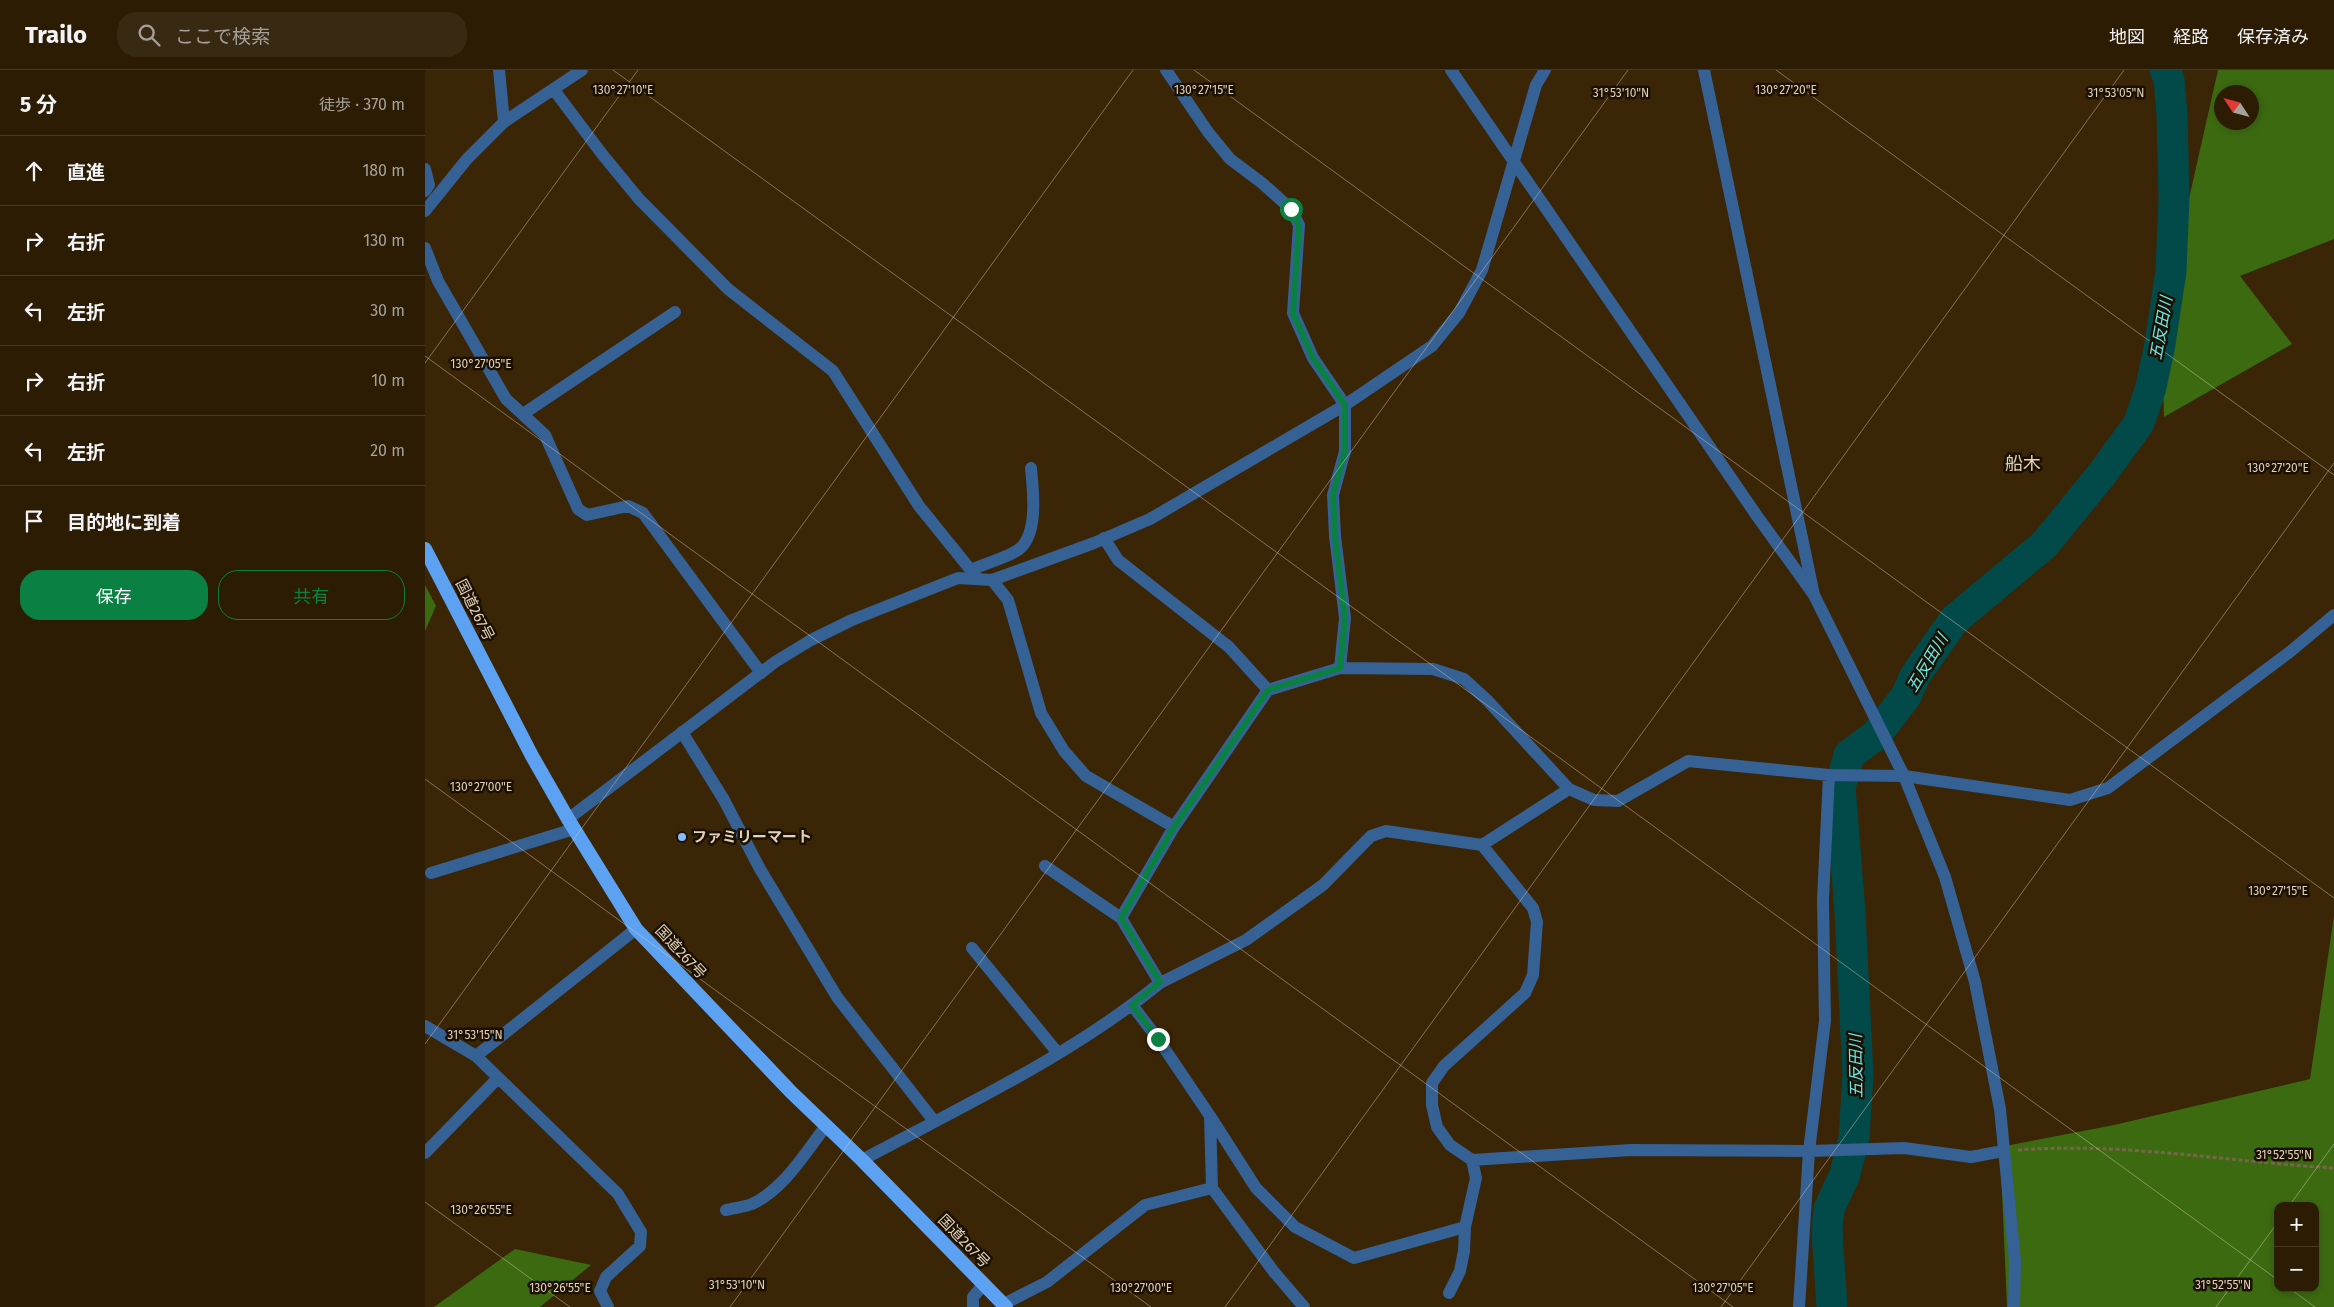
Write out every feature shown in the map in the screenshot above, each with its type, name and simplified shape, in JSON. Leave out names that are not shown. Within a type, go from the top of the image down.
[{"type":"highway","name":"国道267号","points":[[425,549],[532,756],[571,824],[636,929],[791,1092],[862,1160],[1005,1306]]},
{"type":"street","points":[[499,70],[504,122]]},
{"type":"street","points":[[425,211],[467,159],[504,122],[581,70]]},
{"type":"street","points":[[1166,70],[1208,132],[1230,159],[1262,183],[1291,209],[1299,225],[1293,313],[1313,358],[1345,405],[1345,451],[1333,495],[1335,536],[1345,618],[1340,668]]},
{"type":"street","points":[[1451,70],[1757,516],[1814,594],[1904,776],[1945,877],[1975,982],[2000,1109],[2015,1261],[2014,1307]]},
{"type":"street","points":[[992,580],[1150,520],[1345,405],[1432,346],[1459,313],[1482,270],[1512,161],[1536,85],[1545,70]]},
{"type":"street","points":[[1704,70],[1814,594]]},
{"type":"street","points":[[554,90],[602,154],[639,199],[728,289],[833,371],[919,506],[975,574],[992,580],[1008,600],[1041,713],[1064,751],[1086,776],[1174,827]]},
{"type":"street","points":[[425,169],[429,185],[425,191]]},
{"type":"street","points":[[425,248],[438,281],[501,391],[545,435],[579,509],[587,515],[628,506],[643,512],[761,673]]},
{"type":"street","points":[[523,414],[675,312]]},
{"type":"street","points":[[431,873],[571,824],[682,732],[761,673],[811,640],[851,620],[958,578],[975,574],[1018,549],[1028,536],[1035,504],[1031,468]]},
{"type":"street","points":[[1104,538],[1119,560],[1229,647],[1268,690]]},
{"type":"street","points":[[1121,918],[1174,827],[1268,690],[1340,668],[1433,669],[1464,679],[1488,701],[1569,789],[1594,800],[1618,800],[1688,761],[1829,775],[1904,776],[2070,800],[2108,788],[2291,651],[2334,616]]},
{"type":"street","points":[[682,732],[724,800],[760,869],[837,997],[934,1121]]},
{"type":"street","points":[[1799,1307],[1809,1151],[1825,1021],[1823,899],[1829,775]]},
{"type":"street","points":[[862,1160],[996,1090],[1132,1005],[1160,982],[1246,940],[1323,885],[1371,836],[1386,832],[1482,845],[1569,789]]},
{"type":"street","points":[[1482,845],[1533,908],[1537,922],[1533,975],[1525,993],[1444,1066],[1432,1083],[1432,1105],[1437,1127],[1450,1146],[1472,1160],[1631,1150],[1809,1151],[1905,1148],[1971,1157],[2003,1151]]},
{"type":"street","points":[[1045,866],[1121,918],[1160,982]]},
{"type":"street","points":[[476,1056],[636,929]]},
{"type":"street","points":[[972,948],[1057,1052]]},
{"type":"street","points":[[1132,1005],[1158,1039],[1256,1188],[1295,1227],[1354,1258],[1465,1227]]},
{"type":"street","points":[[425,1026],[476,1056],[618,1194],[641,1232],[640,1246],[606,1277],[600,1291],[608,1307]]},
{"type":"street","points":[[425,1153],[498,1078]]},
{"type":"street","points":[[1210,1116],[1212,1188],[1274,1272],[1305,1307]]},
{"type":"street","points":[[726,1210],[750,1205],[769,1195],[826,1126]]},
{"type":"street","points":[[1449,1292],[1460,1271],[1465,1227],[1475,1178],[1472,1160]]},
{"type":"street","points":[[1005,1306],[1047,1282],[1145,1205],[1212,1188]]},
{"type":"street","points":[[973,1307],[973,1297],[984,1284]]},
{"type":"path","points":[[2003,1151],[2057,1147],[2153,1151],[2270,1164],[2334,1168]]},
{"type":"green space","points":[[2218,70],[2334,70],[2334,239],[2240,276],[2292,344],[2164,417],[2161,323],[2214,88],[2214,130],[2259,130],[2259,85],[2215,85]]},
{"type":"green space","points":[[425,585],[436,606],[425,631]]},
{"type":"green space","points":[[2334,916],[2334,1307],[2007,1307],[2000,1147],[2114,1125],[2310,1079]]},
{"type":"green space","points":[[515,1249],[591,1265],[540,1307],[434,1307]]},
{"type":"waterway","name":"五反田川","points":[[1832,1307],[1827,1231],[1829,1209],[1845,1174],[1854,1138],[1858,1075],[1850,912],[1840,787],[1849,755],[1876,735],[1906,696],[1915,676],[1954,620],[2045,544],[2102,474],[2139,423],[2151,387],[2160,344],[2171,271],[2174,197],[2172,114],[2169,79],[2165,70]]},
{"type":"place","name":"ファミリーマート","points":[[682,837]]},
{"type":"district","name":"船木","points":[[2023,464]]},
{"type":"route","points":[[1158,1039],[1132,1005],[1160,982],[1121,918],[1174,827],[1268,690],[1340,668],[1345,618],[1335,536],[1333,495],[1345,451],[1345,405],[1313,358],[1293,313],[1299,225],[1291,209]]}]
